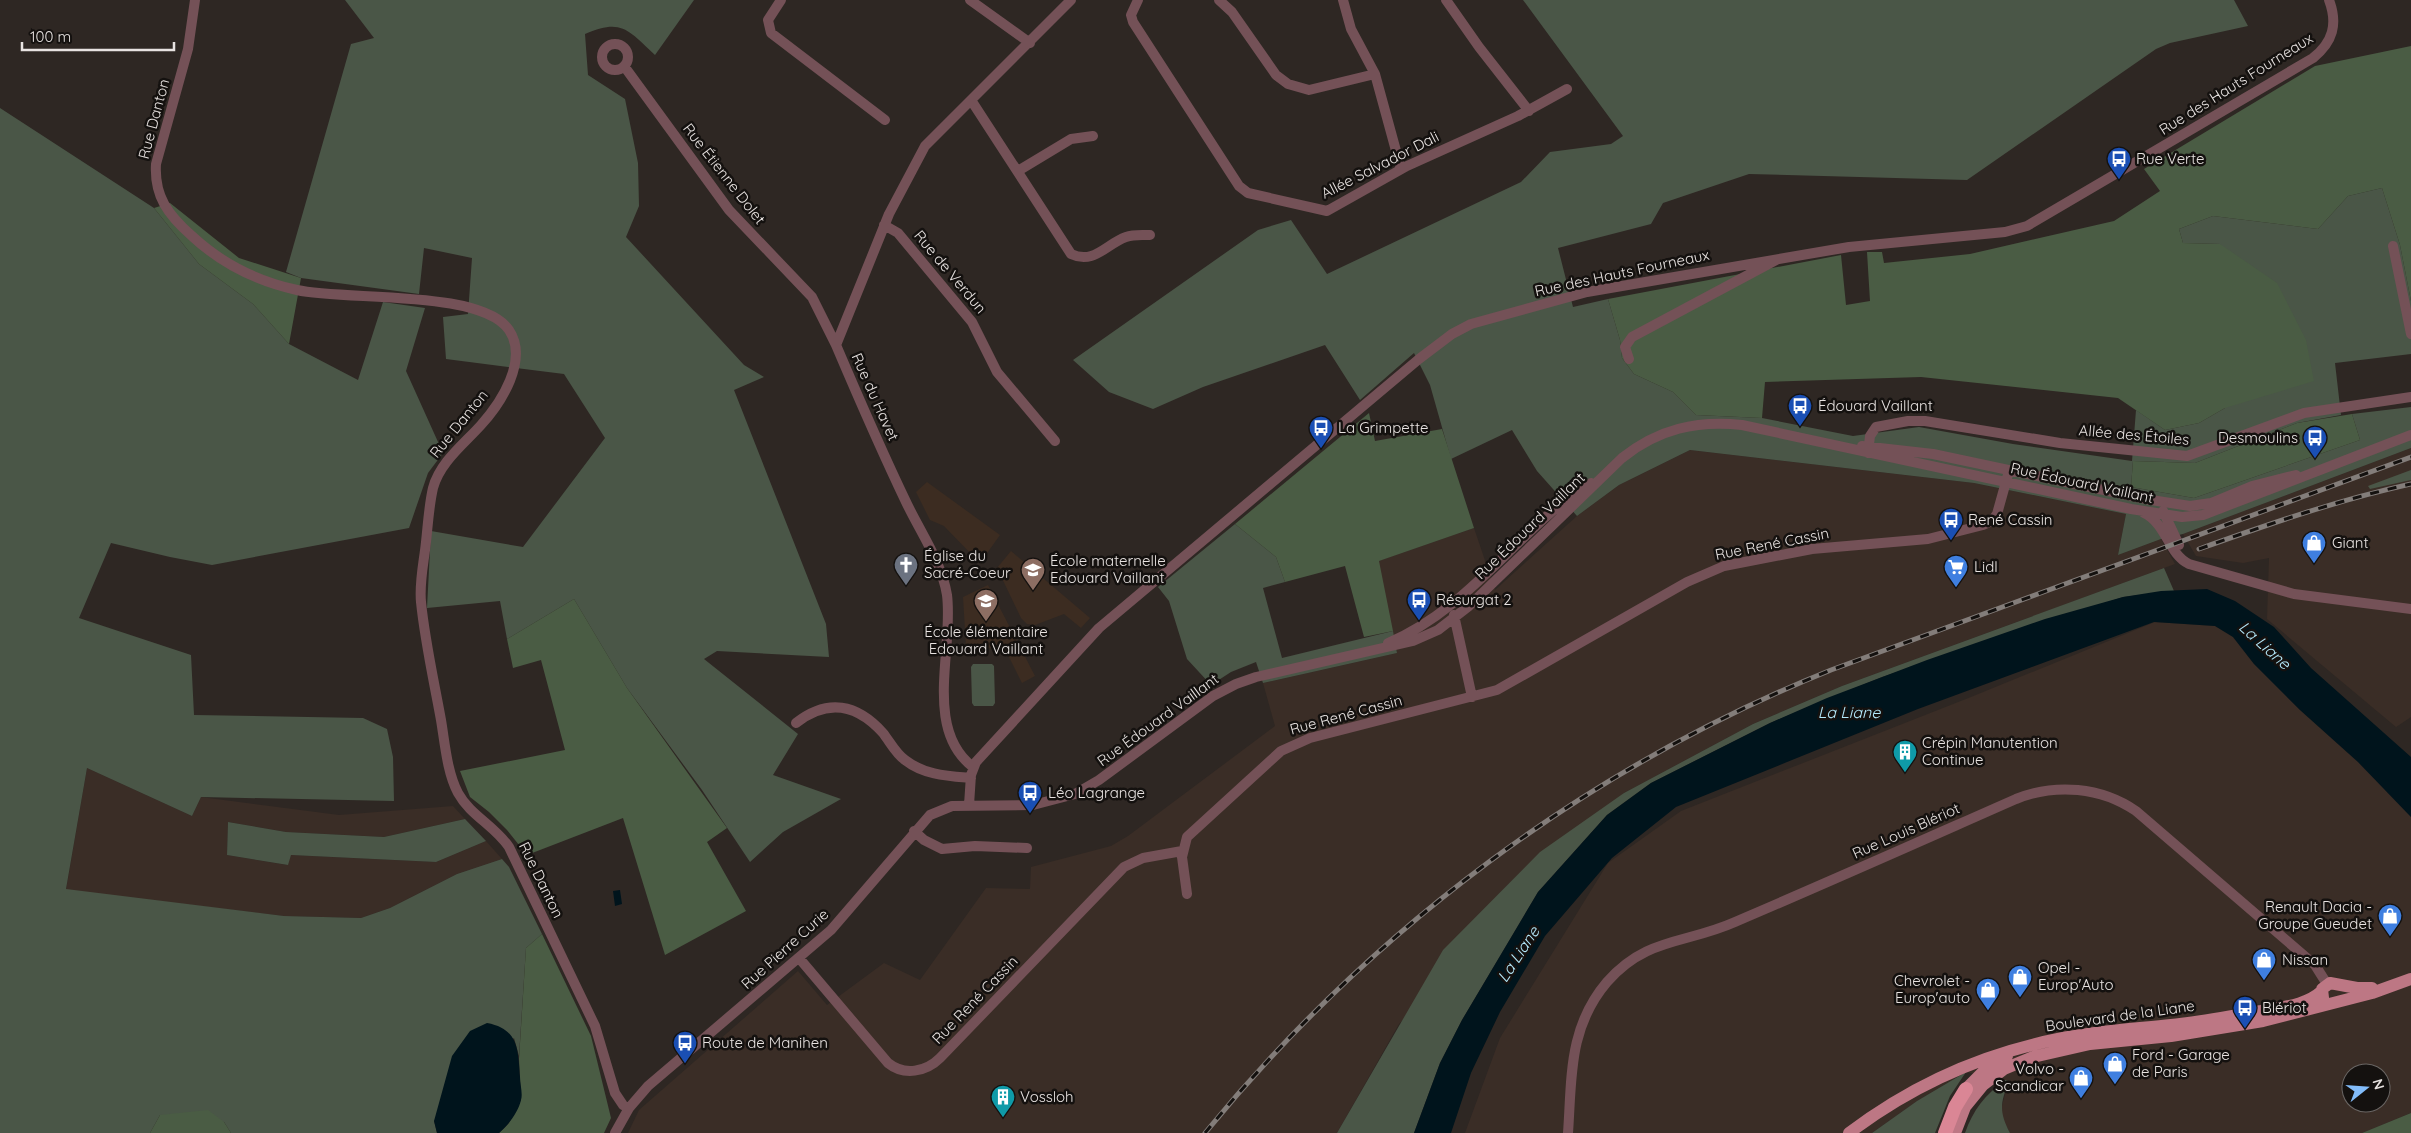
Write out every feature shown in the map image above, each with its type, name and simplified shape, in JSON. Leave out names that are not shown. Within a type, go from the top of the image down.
[{"type":"highway","points":[[1945,1133],[1955,1107],[1966,1090]]},
{"type":"main road","name":"Boulevard de la Liane","points":[[1954,1133],[1965,1107],[1983,1084],[2004,1069],[2033,1057],[2090,1044],[2171,1036],[2256,1023],[2372,993],[2384,987],[2411,979]]},
{"type":"main road","name":"Boulevard de la Liane","points":[[1849,1133],[1904,1097],[1959,1068],[1996,1054],[2084,1034],[2222,1018],[2300,1003],[2312,999],[2329,986],[2384,987]]},
{"type":"main road","points":[[2329,986],[2342,993],[2335,1002],[2324,1000],[2329,986]]},
{"type":"main road","points":[[1966,1090],[1988,1068],[2034,1044]]},
{"type":"street","name":"Rue Danton","points":[[195,0],[188,48],[156,164],[156,182],[160,198],[174,220],[213,254],[236,270],[264,281],[310,292],[410,299],[462,306],[498,319],[508,329],[513,338],[514,363],[504,392],[485,420],[442,468],[433,487],[421,586],[425,632],[454,786],[470,809],[499,834],[509,847],[595,1026],[615,1093],[623,1105],[629,1108]]},
{"type":"street","points":[[781,0],[768,20],[771,33],[886,120]]},
{"type":"street","points":[[970,0],[1030,43]]},
{"type":"street","name":"Allée Salvador Dali","points":[[1138,0],[1131,15],[1133,22],[1239,186],[1245,192],[1327,210],[1401,169],[1529,111],[1567,89]]},
{"type":"street","points":[[1219,0],[1232,12],[1273,72],[1288,84],[1309,90],[1374,74]]},
{"type":"street","points":[[1343,0],[1351,29],[1374,74],[1401,169]]},
{"type":"street","points":[[1446,0],[1479,47],[1529,111]]},
{"type":"street","name":"Rue des Hauts Fourneaux","points":[[969,805],[970,778],[973,767],[1028,702],[1098,628],[1412,364],[1452,334],[1479,322],[1587,292],[1782,257],[1856,246],[2005,232],[2032,224],[2313,58],[2326,46],[2332,33],[2333,18],[2329,0]]},
{"type":"street","name":"Rue du Havet","points":[[973,767],[953,744],[946,724],[948,608],[944,583],[933,556],[871,429],[836,345],[884,225],[925,146],[1069,3]]},
{"type":"street","name":"Rue Étienne Dolet","points":[[624,66],[729,210],[812,297],[836,345]]},
{"type":"street","points":[[971,100],[1068,250],[1076,256],[1085,258],[1128,236],[1150,235]]},
{"type":"street","points":[[1018,171],[1071,139],[1093,136]]},
{"type":"street","name":"Rue de Verdun","points":[[884,225],[898,233],[972,322],[997,372],[1055,441]]},
{"type":"street","points":[[2393,246],[2411,334]]},
{"type":"street","points":[[1629,359],[1626,347],[1632,337],[1782,257]]},
{"type":"street","name":"Allée des Étoiles","points":[[1868,450],[1872,432],[1876,427],[1919,420],[2060,444],[2188,456],[2304,413],[2411,397]]},
{"type":"street","name":"Rue Édouard Vaillant","points":[[1365,651],[1417,629],[1451,605],[1552,510],[1608,470],[1628,453],[1650,439],[1674,429],[1697,424],[1742,426],[1868,450],[2005,483],[2169,517],[2194,517],[2277,488],[2411,435]]},
{"type":"street","name":"Rue Édouard Vaillant","points":[[1868,450],[1932,454],[2151,500],[2198,506],[2257,485],[2324,468]]},
{"type":"street","name":"Rue Édouard Vaillant","points":[[969,805],[1033,804],[1075,794],[1099,780],[1213,696],[1229,687],[1264,675],[1413,641],[1438,630],[1454,619],[1573,507],[1608,470]]},
{"type":"street","name":"Rue René Cassin","points":[[799,958],[888,1062],[901,1070],[922,1069],[940,1058],[1124,867],[1143,858],[1182,851],[1190,833],[1286,747],[1310,738],[1472,697],[1502,687],[1687,582],[1724,566],[1812,549],[1928,539],[1987,524],[1997,514],[2009,470]]},
{"type":"street","points":[[2151,500],[2169,517],[2175,539],[2184,555],[2195,566]]},
{"type":"street","points":[[2165,533],[2169,517],[2179,511],[2198,506]]},
{"type":"street","points":[[2131,509],[2152,518],[2165,533],[2179,557],[2195,566],[2294,594],[2411,609]]},
{"type":"street","points":[[2175,539],[2179,526],[2194,517]]},
{"type":"street","points":[[1451,605],[1472,697]]},
{"type":"street","points":[[796,723],[818,709],[832,707],[852,710],[869,718],[905,760],[934,775],[970,778]]},
{"type":"street","name":"Rue Louis Blériot","points":[[1568,1133],[1572,1062],[1580,1028],[1601,990],[1618,971],[1635,957],[1663,943],[1733,923],[2016,799],[2047,790],[2067,789],[2090,792],[2113,798],[2136,811],[2315,965],[2329,986]]},
{"type":"street","name":"Rue Pierre Curie","points":[[615,1133],[629,1108],[661,1074],[799,958],[835,925],[914,831],[935,812],[952,806],[969,805]]},
{"type":"street","points":[[914,831],[924,840],[942,849],[975,846],[1028,848]]},
{"type":"street","points":[[1182,851],[1187,894]]},
{"type":"shaded area","points":[[2411,448],[2411,717],[2396,727],[2267,619],[2269,558],[2243,563],[2196,556],[2183,534]]},
{"type":"shaded area","points":[[1690,450],[1974,483],[2126,514],[2118,555],[2161,539],[2175,564],[1842,686],[1753,724],[1624,793],[1399,1024],[1337,1133],[628,1133],[639,1110],[798,971],[827,1005],[884,963],[920,980],[986,888],[1030,889],[1031,867],[1111,846],[1128,836],[1275,726],[1263,683],[1397,653],[1378,561],[1474,528],[1495,590],[1577,516],[1619,485]]},
{"type":"shaded area","points":[[927,482],[1000,535],[985,556],[978,558],[973,556],[944,526],[930,520],[916,492]]},
{"type":"shaded area","name":"École maternelle Edouard Vaillant","points":[[1011,551],[1090,618],[1081,628],[1064,614],[1035,625],[1027,624],[1021,618],[997,568]]},
{"type":"shaded area","name":"École élémentaire Edouard Vaillant","points":[[988,585],[1035,676],[1022,683],[1005,649],[966,647],[963,597]]},
{"type":"shaded area","points":[[2155,622],[2215,626],[2233,637],[2254,664],[2300,710],[2358,762],[2411,817],[2411,1113],[2362,1133],[2010,1133],[2002,1118],[2001,1109],[2009,1081],[1966,1072],[1917,1101],[1872,1133],[1465,1133],[1500,1038],[1608,863],[1681,811],[1971,697]]},
{"type":"shaded area","points":[[87,768],[192,816],[201,797],[339,815],[453,806],[465,819],[384,837],[286,832],[228,822],[227,855],[287,865],[291,855],[436,862],[486,841],[502,859],[457,874],[390,908],[361,918],[284,916],[66,890]]},
{"type":"green space","points":[[345,0],[694,0],[655,55],[624,29],[608,27],[585,34],[588,75],[625,99],[638,163],[639,206],[626,237],[744,365],[764,377],[734,390],[826,624],[829,657],[717,651],[704,659],[798,734],[773,775],[841,799],[783,832],[750,862],[702,790],[627,688],[574,599],[507,639],[500,601],[427,608],[431,531],[523,547],[605,438],[564,374],[446,359],[443,317],[468,314],[472,258],[424,248],[419,294],[301,278],[286,272],[351,44],[374,38]]},
{"type":"green space","points":[[1523,0],[2234,0],[2248,26],[2170,43],[2156,49],[1967,180],[1749,174],[1663,203],[1651,224],[1558,248],[1573,307],[1608,299],[1620,340],[1622,358],[1634,374],[1673,392],[1696,415],[1762,418],[1853,436],[1919,427],[2013,444],[2132,461],[2136,410],[2165,430],[2199,423],[2225,408],[2220,244],[2183,243],[2179,229],[2213,216],[2318,229],[2348,196],[2382,188],[2400,245],[2411,301],[2411,354],[2335,363],[2341,415],[2297,423],[2195,463],[2133,461],[2131,487],[2194,498],[2360,440],[2352,414],[2411,407],[2411,448],[2183,534],[2161,539],[2118,555],[2126,514],[1974,483],[1690,450],[1619,485],[1577,516],[1537,471],[1512,430],[1451,459],[1430,385],[1414,353],[1360,400],[1325,345],[1203,387],[1153,409],[1109,392],[1073,360],[1258,230],[1291,220],[1327,274],[1521,182],[1550,152],[1611,144],[1623,136]]},
{"type":"green space","points":[[2411,46],[2411,301],[2400,245],[2382,188],[2348,196],[2318,229],[2213,216],[2179,229],[2183,243],[2220,244],[2277,283],[2306,340],[2314,381],[2225,408],[2199,423],[2165,430],[2118,398],[1921,377],[1765,382],[1762,418],[1696,415],[1673,392],[1634,374],[1622,358],[1620,340],[1608,299],[1841,255],[1846,305],[1870,301],[1867,252],[1882,252],[1884,263],[1970,254],[2114,221],[2160,191],[2144,169],[2315,66]]},
{"type":"green space","points":[[0,108],[154,208],[199,264],[253,304],[289,344],[358,380],[383,302],[425,308],[406,371],[443,453],[428,473],[409,528],[212,565],[111,543],[79,618],[191,655],[194,715],[363,718],[387,729],[393,757],[394,801],[201,797],[192,816],[87,768],[66,889],[284,916],[361,918],[390,908],[457,874],[502,859],[509,867],[542,934],[526,948],[519,1056],[514,1038],[434,1121],[437,1133],[231,1133],[224,1122],[160,1115],[150,1133],[0,1133]]},
{"type":"green space","points":[[170,203],[239,258],[301,278],[289,344],[253,304],[199,264],[154,208]]},
{"type":"green space","points":[[1369,413],[1375,441],[1442,429],[1474,528],[1379,561],[1393,631],[1364,637],[1345,566],[1285,582],[1276,557],[1235,524]]},
{"type":"green space","points":[[2352,414],[2360,440],[2194,498],[2131,487],[2133,461],[2195,463],[2297,423]]},
{"type":"green space","points":[[2411,470],[2411,480],[2370,489],[2368,486]]},
{"type":"green space","points":[[1235,524],[1276,557],[1285,582],[1263,588],[1282,658],[1393,631],[1397,653],[1263,683],[1256,662],[1231,672],[1211,685],[1187,659],[1169,601],[1158,587]]},
{"type":"green space","points":[[2164,568],[2174,591],[2123,597],[1882,677],[1770,723],[1651,783],[1607,815],[1538,892],[1462,1020],[1440,1063],[1414,1133],[1337,1133],[1443,950],[1540,852],[1624,793],[1753,724],[1842,686]]},
{"type":"green space","points":[[574,599],[627,688],[727,828],[707,842],[746,911],[665,955],[623,818],[527,855],[507,830],[470,797],[460,771],[565,750],[541,660],[513,668],[507,639]]},
{"type":"green space","points":[[973,664],[992,664],[994,666],[995,703],[993,706],[974,706],[972,703],[971,667]]},
{"type":"green space","points":[[465,819],[486,841],[436,862],[291,855],[288,865],[227,855],[228,822],[286,832],[384,837]]},
{"type":"green space","points":[[542,934],[591,1036],[611,1118],[604,1133],[499,1133],[509,1123],[521,1100],[519,1059],[526,948]]},
{"type":"green space","points":[[1966,1072],[1950,1096],[1935,1133],[1872,1133],[1917,1101]]},
{"type":"green space","points":[[2005,1080],[2009,1081],[2002,1102],[2002,1113],[2010,1133],[1965,1133],[1980,1104],[1991,1091]]},
{"type":"green space","points":[[208,1110],[224,1122],[231,1133],[150,1133],[160,1115]]},
{"type":"green space","points":[[2411,1113],[2411,1133],[2362,1133]]},
{"type":"water","name":"La Liane","points":[[2207,589],[2235,601],[2274,627],[2311,668],[2411,757],[2411,817],[2358,762],[2300,710],[2254,664],[2233,637],[2215,626],[2154,622],[1918,709],[1676,807],[1612,858],[1545,936],[1500,1012],[1471,1073],[1451,1133],[1414,1133],[1440,1063],[1462,1020],[1538,892],[1607,815],[1651,783],[1770,723],[1827,698],[1927,660],[2045,619],[2123,597],[2161,591]]},
{"type":"water","points":[[620,890],[622,904],[615,906],[613,891]]},
{"type":"water","points":[[487,1023],[505,1030],[515,1042],[522,1095],[518,1110],[499,1133],[437,1133],[434,1121],[452,1056],[470,1031]]},
{"type":"railway","points":[[1205,1133],[1270,1059],[1339,988],[1412,923],[1489,862],[1570,806],[1654,755],[1741,710],[1831,670],[2411,457]]},
{"type":"railway","points":[[2199,549],[2330,505],[2411,484]]},
{"type":"place","name":"Rue Verte","points":[[2119,180]]},
{"type":"place","name":"Édouard Vaillant","points":[[1800,427]]},
{"type":"place","name":"La Grimpette","points":[[1321,449]]},
{"type":"place","name":"Desmoulins","points":[[2315,459]]},
{"type":"place","name":"René Cassin","points":[[1951,541]]},
{"type":"place","name":"Giant","points":[[2314,564]]},
{"type":"place","name":"Église du Sacré-Coeur","points":[[906,586]]},
{"type":"place","name":"Lidl","points":[[1956,588]]},
{"type":"place","name":"École maternelle Edouard Vaillant","points":[[1033,591]]},
{"type":"place","name":"Résurgat 2","points":[[1419,621]]},
{"type":"place","name":"École élémentaire Edouard Vaillant","points":[[986,622]]},
{"type":"place","name":"Crépin Manutention Continue","points":[[1905,773]]},
{"type":"place","name":"Léo Lagrange","points":[[1030,814]]},
{"type":"place","name":"Renault Dacia - Groupe Gueudet","points":[[2390,937]]},
{"type":"place","name":"Nissan","points":[[2264,981]]},
{"type":"place","name":"Opel - Europ'Auto","points":[[2020,998]]},
{"type":"place","name":"Chevrolet - Europ'auto","points":[[1988,1011]]},
{"type":"place","name":"Blériot","points":[[2245,1029]]},
{"type":"place","name":"Route de Manihen","points":[[685,1064]]},
{"type":"place","name":"Ford - Garage de Paris","points":[[2115,1085]]},
{"type":"place","name":"Volvo - Scandicar","points":[[2081,1099]]},
{"type":"place","name":"Vossloh","points":[[1003,1118]]}]
